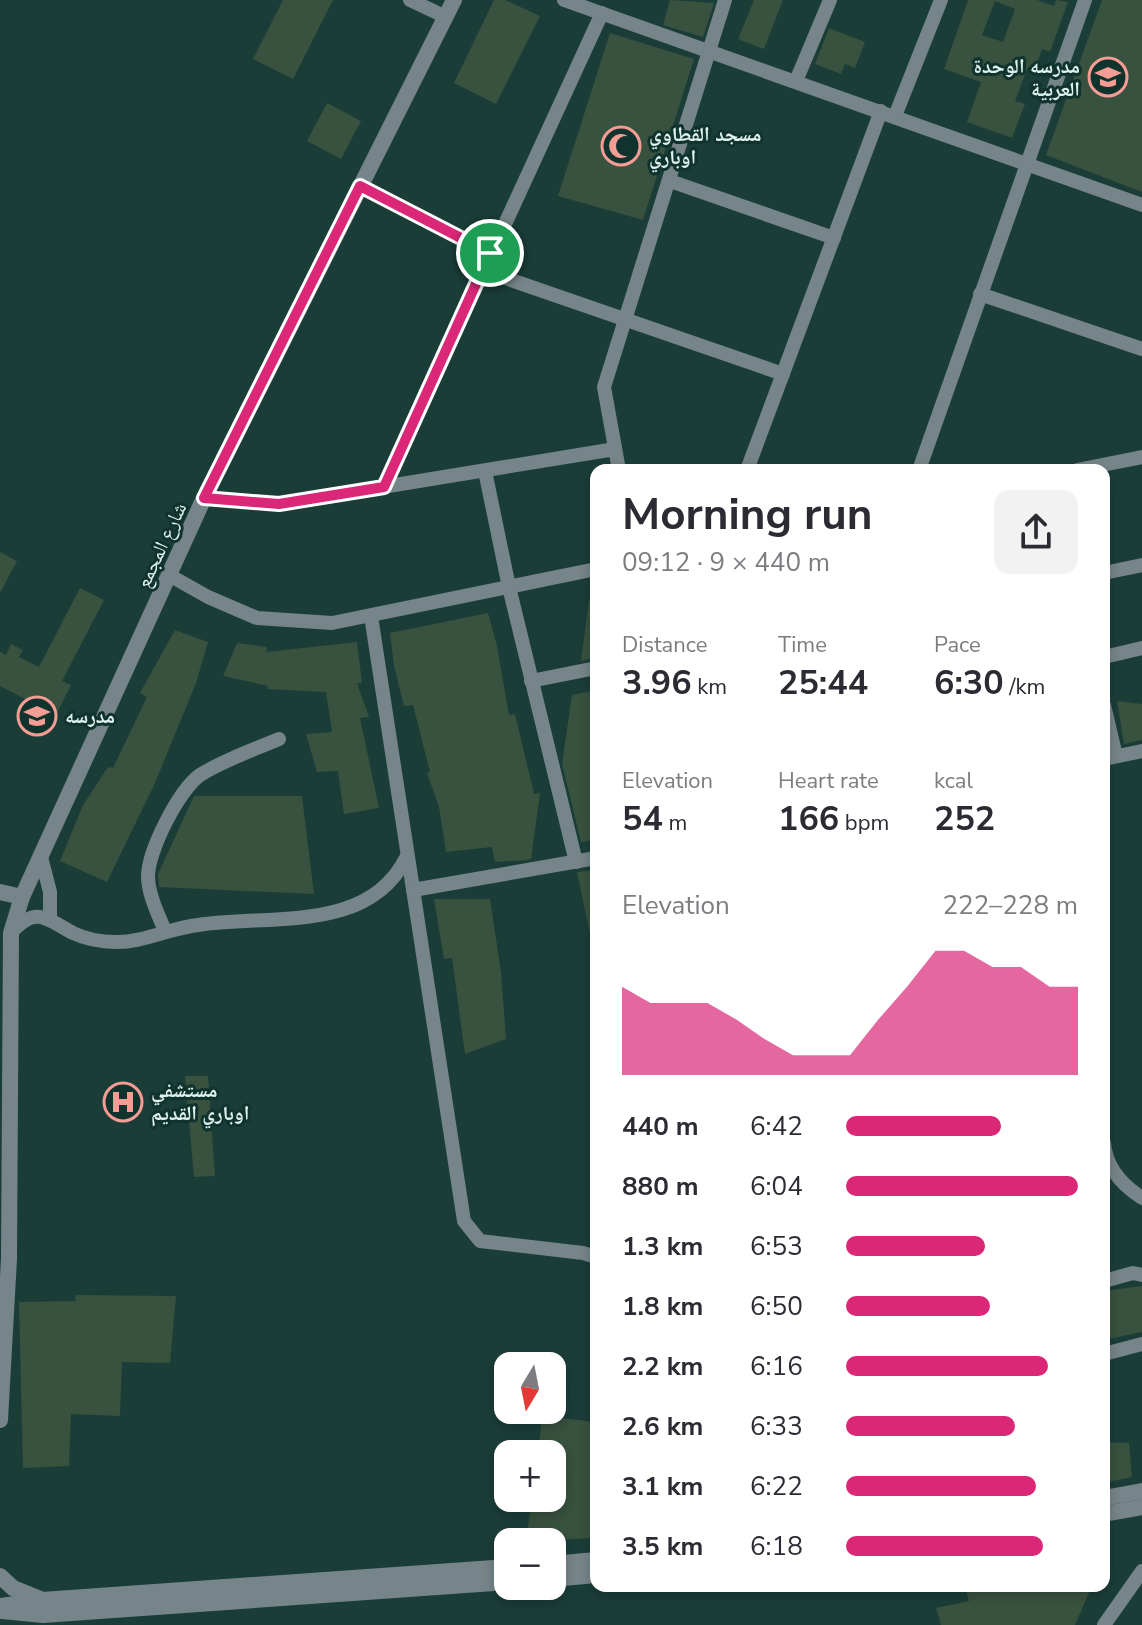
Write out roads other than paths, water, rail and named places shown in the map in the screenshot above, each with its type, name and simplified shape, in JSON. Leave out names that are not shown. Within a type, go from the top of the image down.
[{"type":"street","points":[[410,0],[446,17]]},
{"type":"street","name":"شارع المجمع","points":[[0,1420],[11,933],[22,897],[204,498],[454,0]]},
{"type":"street","points":[[618,464],[604,387],[725,0]]},
{"type":"street","points":[[796,81],[830,0]]},
{"type":"street","points":[[749,464],[834,238],[941,0]]},
{"type":"street","points":[[921,464],[1085,0]]},
{"type":"street","points":[[575,2],[1142,205]]},
{"type":"street","points":[[384,487],[602,13]]},
{"type":"street","points":[[670,181],[834,238]]},
{"type":"street","points":[[360,186],[490,253]]},
{"type":"street","points":[[482,270],[783,374]]},
{"type":"street","points":[[980,294],[1142,349]]},
{"type":"street","points":[[204,498],[279,504],[615,449]]},
{"type":"street","points":[[1110,465],[1141,461]]},
{"type":"street","points":[[485,471],[509,587],[576,862]]},
{"type":"street","points":[[1110,572],[1142,565]]},
{"type":"street","points":[[169,575],[208,597],[257,618],[332,623],[590,570]]},
{"type":"street","points":[[371,616],[464,1221],[480,1241],[590,1255]]},
{"type":"street","points":[[1110,656],[1142,648]]},
{"type":"street","points":[[531,681],[590,669]]},
{"type":"street","points":[[165,931],[151,893],[148,871],[154,850],[180,798],[202,774],[279,739]]},
{"type":"street","points":[[1110,758],[1142,751]]},
{"type":"street","points":[[41,857],[49,880],[50,917]]},
{"type":"street","points":[[11,933],[24,921],[50,917],[72,932],[102,942],[134,941],[199,924],[301,917],[354,907],[386,889],[406,858]]},
{"type":"street","points":[[413,890],[590,859]]},
{"type":"street","points":[[0,892],[22,897]]},
{"type":"street","points":[[1110,1166],[1127,1188],[1142,1198]]},
{"type":"street","points":[[1110,1279],[1133,1273],[1142,1275]]},
{"type":"street","points":[[1110,1352],[1142,1344]]},
{"type":"street","points":[[1110,1497],[1142,1491]]},
{"type":"street","points":[[1110,1513],[1142,1507]]},
{"type":"street","points":[[566,1563],[590,1561]]},
{"type":"street","points":[[0,1609],[42,1600],[494,1568]]},
{"type":"street","points":[[1104,1625],[1142,1571]]},
{"type":"street","points":[[0,1576],[13,1588],[42,1600]]},
{"type":"street","points":[[566,1578],[590,1576]]},
{"type":"street","points":[[0,1609],[43,1615],[494,1583]]},
{"type":"place","name":"مدرسه الوحدة العربية","points":[[1108,77]]},
{"type":"place","name":"مسجد القطاوي اوباري","points":[[621,146]]},
{"type":"place","name":"مدرسه","points":[[37,716]]},
{"type":"place","name":"مستشفي اوباري القديم","points":[[123,1102]]}]
